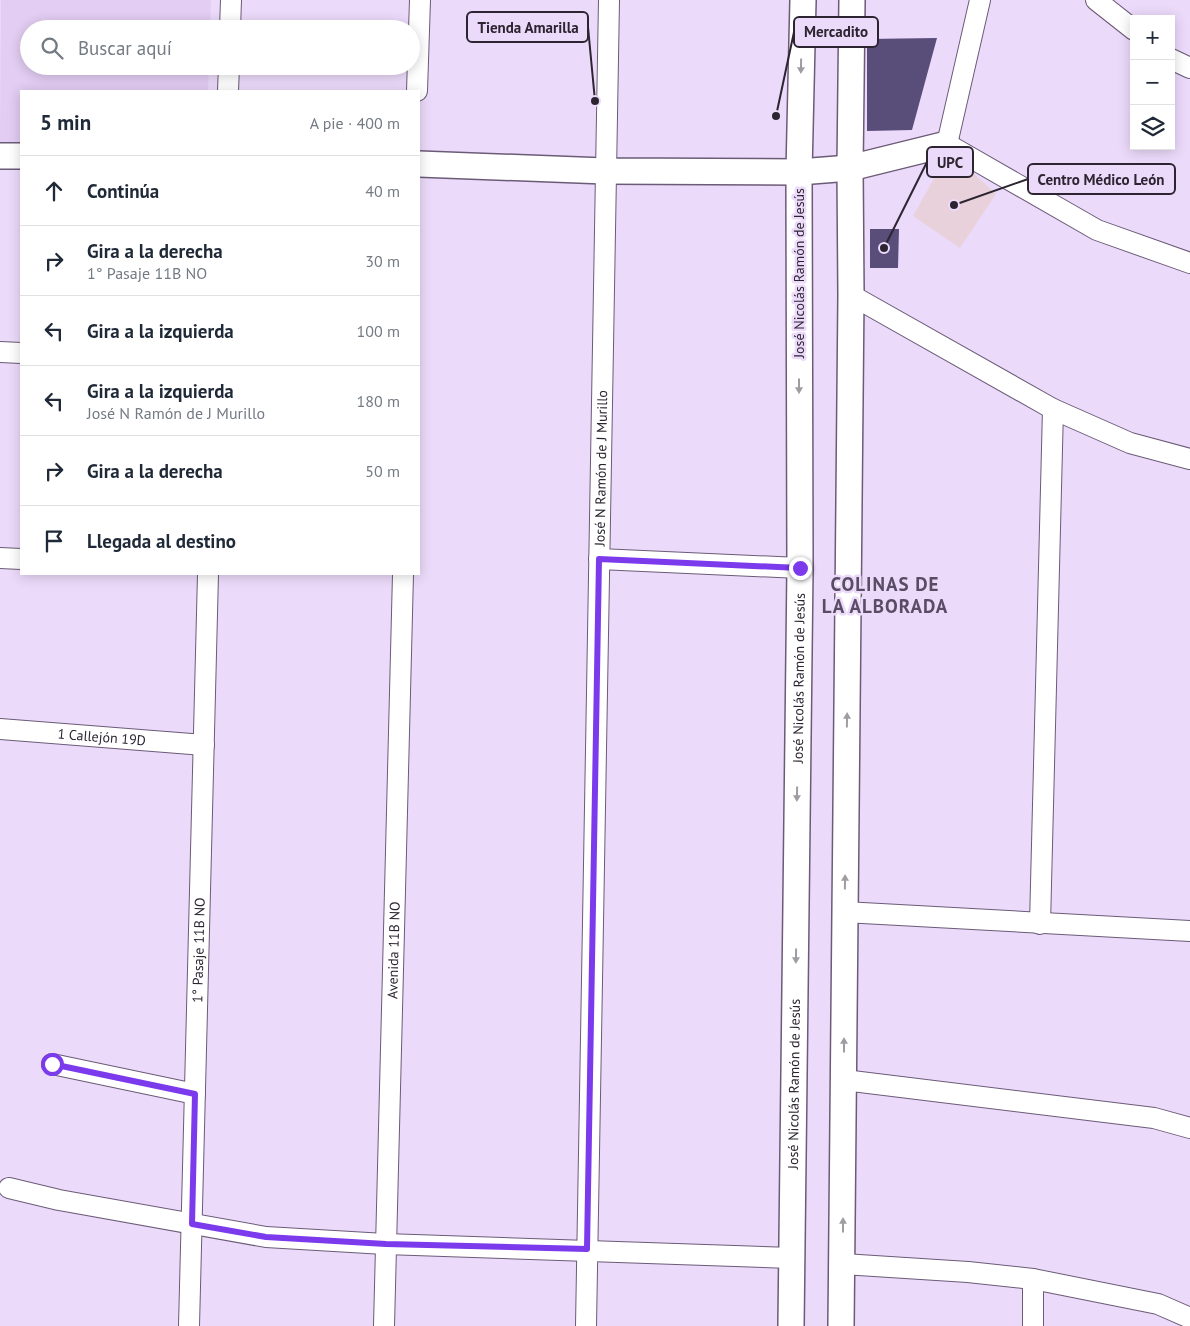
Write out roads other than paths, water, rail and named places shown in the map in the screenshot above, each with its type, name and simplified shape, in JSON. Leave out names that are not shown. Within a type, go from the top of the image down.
[{"type":"street","points":[[230,20],[231,0]]},
{"type":"street","points":[[419,20],[420,0]]},
{"type":"street","name":"José N Ramón de J Murillo","points":[[586,1326],[609,0]]},
{"type":"street","name":"José Nicolás Ramón de Jesús","points":[[791,1326],[800,568],[799,172],[803,0]]},
{"type":"street","points":[[841,1326],[852,0]]},
{"type":"street","points":[[947,144],[980,0]]},
{"type":"street","points":[[1096,0],[1130,27]]},
{"type":"street","points":[[1173,60],[1190,68]]},
{"type":"street","points":[[228,90],[229,75]]},
{"type":"street","points":[[417,90],[418,75]]},
{"type":"street","points":[[420,164],[605,171],[799,172],[850,168],[947,144],[1097,230],[1190,263]]},
{"type":"street","points":[[0,156],[20,156]]},
{"type":"street","points":[[851,295],[1053,409],[1130,443],[1190,459]]},
{"type":"street","points":[[0,352],[20,353]]},
{"type":"street","points":[[1040,924],[1053,409]]},
{"type":"street","points":[[0,558],[20,560]]},
{"type":"street","points":[[599,559],[800,568]]},
{"type":"street","name":"1° Pasaje 11B NO","points":[[189,1326],[208,575]]},
{"type":"street","name":"Avenida 11B NO","points":[[384,1326],[403,575]]},
{"type":"street","name":"1 Callejón 19D","points":[[0,729],[204,745]]},
{"type":"street","points":[[844,912],[1190,931]]},
{"type":"street","points":[[52,1064],[195,1094]]},
{"type":"street","points":[[844,1080],[1154,1118],[1190,1128]]},
{"type":"street","points":[[9,1188],[59,1200],[266,1237],[386,1244],[587,1249],[792,1258]]},
{"type":"street","points":[[843,1264],[968,1272],[1033,1279],[1158,1304],[1190,1318]]},
{"type":"street","points":[[1033,1279],[1033,1326]]},
{"type":"place","name":"Tienda Amarilla","points":[[595,101]]},
{"type":"place","name":"Mercadito","points":[[776,116]]},
{"type":"place","name":"Centro Médico León","points":[[954,205]]},
{"type":"place","name":"UPC","points":[[884,248]]},
{"type":"district","name":"COLINAS DE LA ALBORADA","points":[[885,595]]}]
